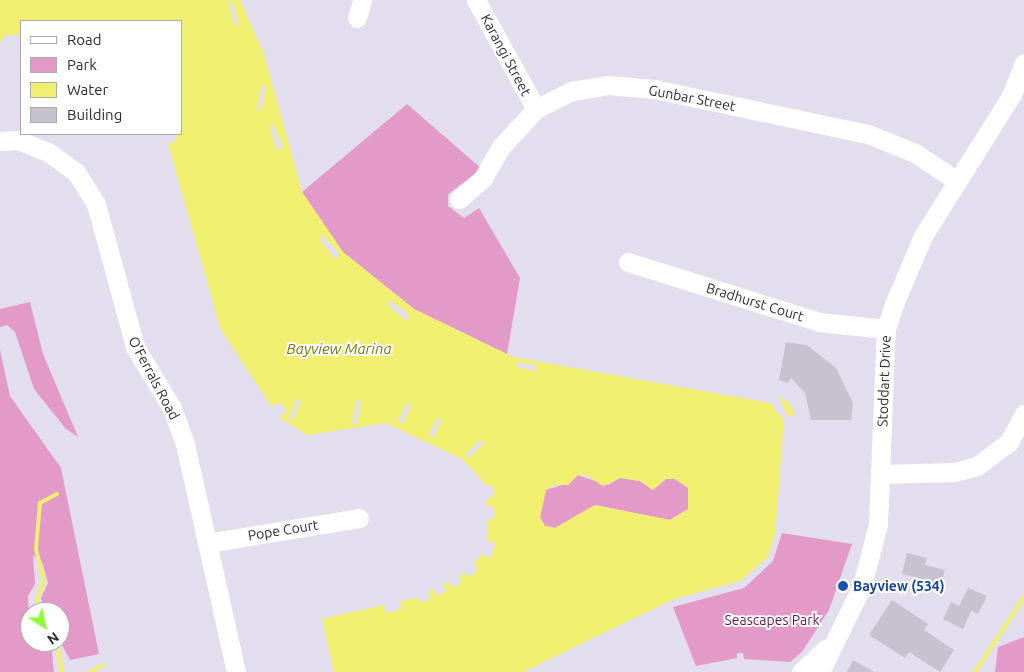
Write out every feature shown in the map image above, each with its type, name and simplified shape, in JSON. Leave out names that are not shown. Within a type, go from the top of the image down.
[{"type":"street","points":[[358,18],[362,0]]},
{"type":"street","name":"Karangi Street","points":[[476,0],[536,109]]},
{"type":"street","name":"Stoddart Drive","points":[[820,672],[868,568],[878,524],[886,329],[923,236],[1012,94],[1024,63]]},
{"type":"street","name":"Gunbar Street","points":[[459,199],[483,178],[500,148],[536,109],[581,90],[608,85],[654,89],[868,134],[915,153],[957,181]]},
{"type":"street","name":"O'Ferrals Road","points":[[0,141],[18,140],[48,152],[76,172],[90,192],[107,234],[135,347],[180,428],[236,672]]},
{"type":"street","name":"Bradhurst Court","points":[[628,262],[819,322],[886,329]]},
{"type":"street","points":[[881,474],[955,472],[977,466],[1009,442],[1024,414]]},
{"type":"street","name":"Pope Court","points":[[207,543],[359,518]]},
{"type":"street","name":"Stoddart Drive","points":[[801,672],[837,635]]},
{"type":"green space","points":[[407,104],[482,169],[448,194],[448,206],[464,218],[479,208],[520,278],[507,354],[414,309],[343,252],[302,192]]},
{"type":"green space","points":[[30,302],[43,354],[78,437],[66,429],[34,389],[15,332],[7,325],[0,327],[0,309]]},
{"type":"green space","points":[[0,350],[10,396],[61,468],[99,654],[70,660],[66,652],[70,652],[70,602],[42,602],[41,598],[48,583],[42,562],[33,555],[35,584],[28,596],[28,602],[20,602],[20,652],[52,652],[54,672],[0,672]]},
{"type":"green space","points":[[577,475],[608,485],[620,478],[640,481],[653,490],[666,479],[675,479],[688,488],[688,509],[670,520],[595,505],[555,528],[545,526],[540,517],[546,490],[569,483]]},
{"type":"green space","name":"Seascapes Park","points":[[782,533],[852,544],[829,610],[802,652],[790,662],[744,659],[743,653],[737,653],[737,658],[696,666],[673,607],[744,588],[773,561]]},
{"type":"green space","points":[[1024,637],[1024,672],[995,672],[998,647]]},
{"type":"water","name":"Bayview Marina","points":[[0,0],[240,0],[264,54],[302,192],[343,252],[414,309],[513,357],[770,403],[784,420],[775,535],[767,558],[740,581],[674,599],[523,672],[334,672],[322,619],[384,605],[386,613],[402,609],[400,602],[417,597],[421,603],[431,598],[428,592],[433,589],[436,596],[446,591],[443,584],[449,582],[452,588],[462,582],[459,576],[464,573],[470,577],[478,569],[473,564],[483,554],[490,559],[496,542],[487,542],[487,519],[495,518],[494,507],[487,507],[487,498],[494,497],[494,486],[487,486],[462,459],[386,423],[307,435],[279,417],[287,412],[280,402],[272,407],[221,330],[168,144],[177,140],[175,135],[182,135],[182,20],[20,20],[20,35],[4,35],[0,44]],"holes":[[[578,475],[586,475],[603,486],[620,478],[640,481],[653,490],[666,479],[675,479],[688,488],[688,509],[670,520],[595,505],[555,528],[545,526],[540,517],[546,490],[553,485],[568,485]]]},
{"type":"water","points":[[778,395],[790,404],[795,416],[788,416]]},
{"type":"pier","points":[[228,0],[233,4],[239,25],[234,24]]},
{"type":"pier","points":[[266,86],[262,108],[257,112],[261,87]]},
{"type":"pier","points":[[273,124],[282,145],[281,150],[276,149],[270,127]]},
{"type":"pier","points":[[322,235],[338,252],[339,257],[334,258],[320,240]]},
{"type":"pier","points":[[389,300],[408,313],[409,318],[405,320],[388,305]]},
{"type":"pier","points":[[518,362],[536,365],[537,371],[516,367]]},
{"type":"pier","points":[[297,399],[301,400],[293,420],[289,419]]},
{"type":"pier","points":[[356,401],[361,402],[357,424],[352,423]]},
{"type":"pier","points":[[407,403],[412,405],[402,424],[398,421]]},
{"type":"pier","points":[[437,418],[442,420],[433,438],[429,436]]},
{"type":"pier","points":[[480,440],[484,443],[469,458],[465,455]]},
{"type":"building","points":[[786,342],[807,345],[836,368],[853,403],[851,420],[811,420],[805,393],[791,378],[788,383],[779,380]]},
{"type":"building","points":[[907,553],[927,558],[925,565],[945,570],[939,592],[921,587],[923,579],[902,574]]},
{"type":"building","points":[[968,588],[987,596],[978,614],[971,611],[963,629],[943,619],[951,602],[959,606]]},
{"type":"building","points":[[892,600],[928,624],[924,630],[954,650],[940,672],[909,652],[905,658],[869,635]]},
{"type":"building","points":[[853,660],[874,672],[847,672]]},
{"type":"waterway","points":[[37,602],[44,581],[36,549],[40,503],[57,494]]},
{"type":"waterway","points":[[975,672],[1024,597]]},
{"type":"waterway","points":[[59,652],[62,672]]},
{"type":"waterway","points":[[90,672],[103,665]]},
{"type":"place","name":"Bayview (534)","points":[[843,586]]}]
